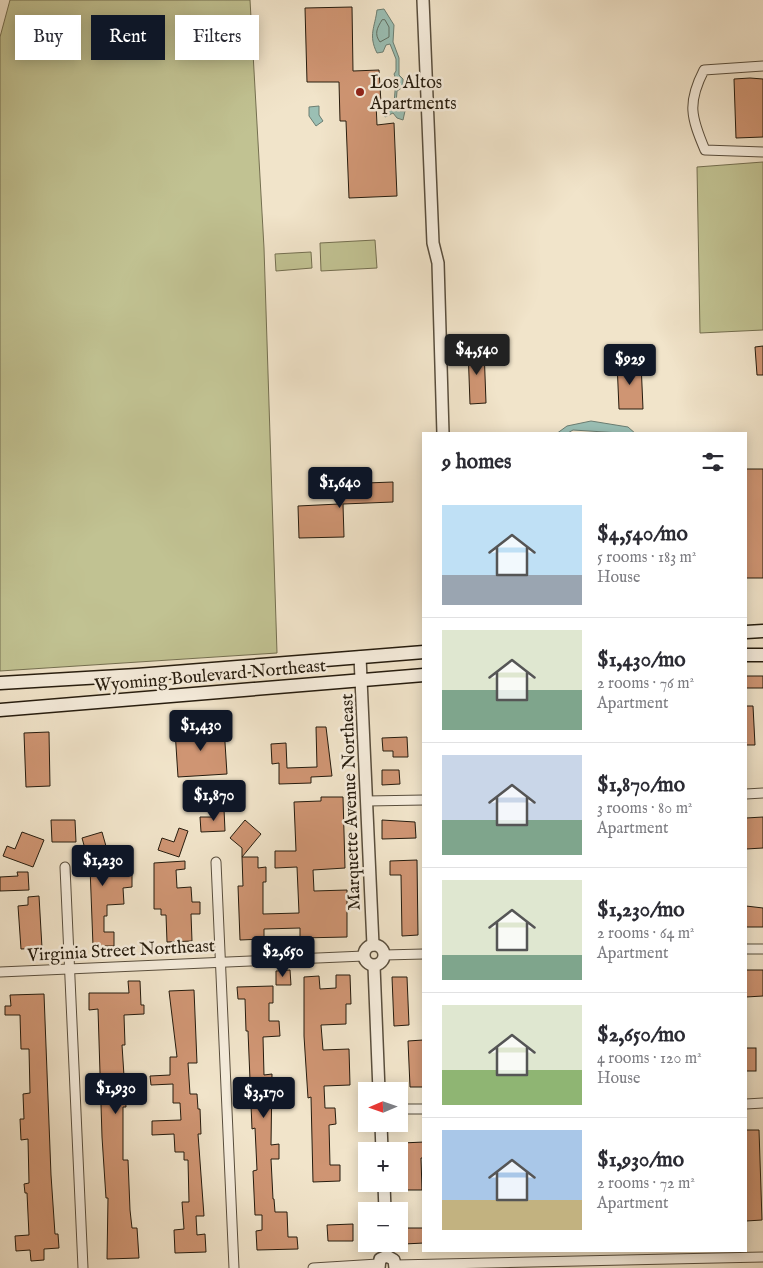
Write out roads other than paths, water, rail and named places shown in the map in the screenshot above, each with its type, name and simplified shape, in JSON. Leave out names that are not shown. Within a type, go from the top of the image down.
[{"type":"main road","points":[[747,632],[763,631]]},
{"type":"main road","name":"Wyoming Boulevard Northeast","points":[[0,683],[422,652]]},
{"type":"main road","points":[[747,655],[763,655]]},
{"type":"main road","name":"Wyoming Boulevard Northeast","points":[[0,710],[422,675]]},
{"type":"street","points":[[423,0],[433,243],[438,263],[443,432]]},
{"type":"street","points":[[763,66],[704,70],[694,90],[693,120],[705,150],[763,152]]},
{"type":"street","name":"Marquette Avenue Northeast","points":[[360,657],[373,945]]},
{"type":"street","points":[[747,794],[763,793]]},
{"type":"street","points":[[367,801],[422,800]]},
{"type":"street","points":[[216,862],[234,1268]]},
{"type":"street","points":[[65,867],[83,1268]]},
{"type":"street","points":[[374,966],[368,964],[364,956],[367,948],[373,945],[379,947],[384,955]]},
{"type":"street","points":[[747,949],[763,949]]},
{"type":"street","points":[[384,955],[422,954]]},
{"type":"street","points":[[374,966],[382,961],[384,955]]},
{"type":"street","name":"Virginia Street Northeast","points":[[0,972],[70,967],[364,956]]},
{"type":"street","points":[[374,966],[380,1082]]},
{"type":"street","points":[[747,1104],[763,1103]]},
{"type":"street","points":[[408,1109],[422,1109]]},
{"type":"street","points":[[313,1268],[379,1266],[380,1259],[387,1256],[392,1258],[396,1266],[763,1257]]},
{"type":"water","points":[[384,9],[394,25],[393,42],[399,58],[399,75],[403,79],[403,87],[397,91],[396,104],[400,111],[405,111],[403,120],[397,118],[393,113],[385,117],[383,109],[386,106],[392,107],[394,104],[396,79],[394,74],[396,71],[396,59],[390,44],[386,45],[383,52],[377,53],[374,47],[373,31],[377,10]]},
{"type":"water","points":[[319,106],[319,115],[323,121],[316,126],[309,116],[309,107]]},
{"type":"water","points":[[591,421],[628,427],[634,432],[573,430],[559,432],[567,426]]},
{"type":"place","name":"Los Altos Apartments","points":[[360,92]]}]
